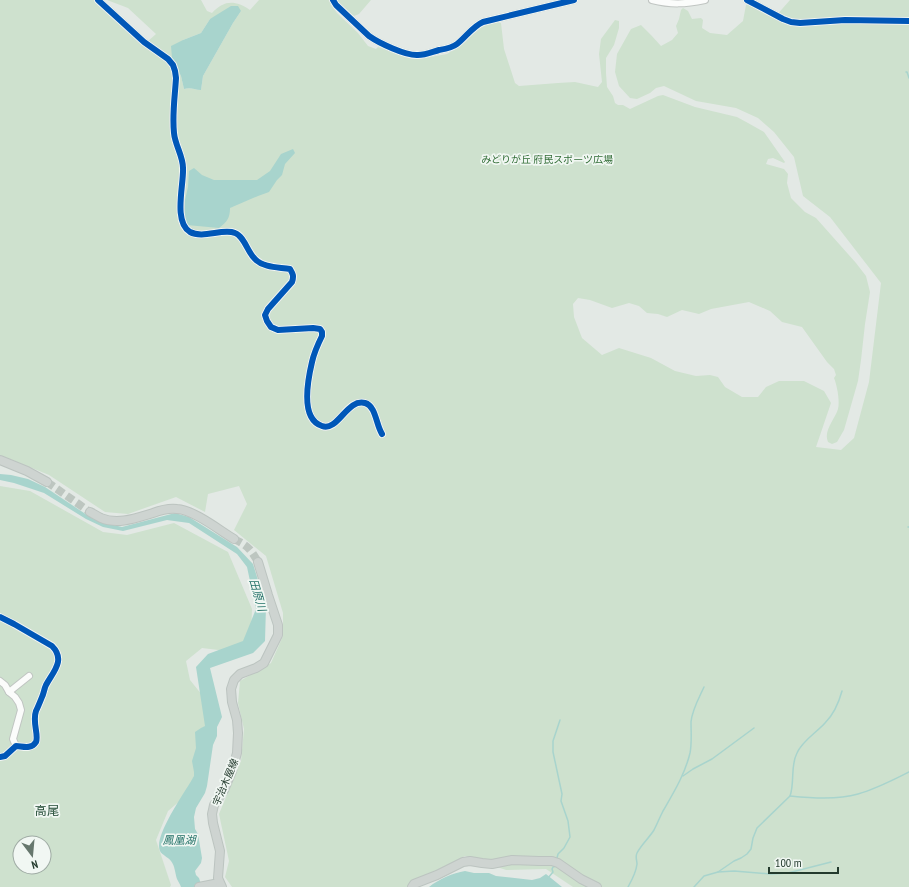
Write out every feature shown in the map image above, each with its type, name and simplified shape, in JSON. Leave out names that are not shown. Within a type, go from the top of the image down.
[{"type":"main road","points":[[0,460],[27,471],[47,482]]},
{"type":"main road","points":[[90,512],[101,518],[119,521],[132,519],[168,508],[178,509],[190,512],[234,539]]},
{"type":"main road","name":"宇治木屋線","points":[[218,884],[220,851],[212,814],[214,805],[224,790],[232,771],[237,753],[237,720],[230,689],[234,680],[240,674],[256,668],[264,663],[278,635],[278,625],[258,562]]},
{"type":"main road","points":[[412,887],[414,884],[437,875],[463,862],[470,861],[482,864],[492,864],[512,860],[552,861],[558,863],[581,879],[597,887]]},
{"type":"main road","points":[[199,887],[218,884]]},
{"type":"street","points":[[98,0],[144,42],[168,59],[173,65],[176,78],[173,116],[174,134],[183,167],[180,198],[183,223],[187,230],[200,235],[229,232],[236,233],[240,236],[254,259],[260,263],[267,266],[290,269],[294,277],[292,282],[268,309],[265,315],[271,327],[278,330],[313,328],[320,329],[322,332],[322,336],[312,361],[308,381],[307,403],[311,418],[322,427],[328,427],[353,405],[364,403],[370,405],[373,410],[382,434]]},
{"type":"street","points":[[334,0],[336,5],[374,40],[408,54],[418,55],[450,48],[456,45],[476,25],[483,22],[574,0]]},
{"type":"street","points":[[652,0],[685,4],[705,0]]},
{"type":"street","points":[[747,0],[791,22],[800,23],[845,20],[909,21]]},
{"type":"street","points":[[0,617],[52,646],[58,654],[57,665],[46,686],[35,713],[34,721],[36,742],[27,748],[16,746]]},
{"type":"street","points":[[8,692],[29,676]]},
{"type":"street","points":[[0,681],[5,684],[8,692],[15,697],[21,710],[13,739],[16,746]]},
{"type":"street","points":[[0,757],[5,756],[16,746]]},
{"type":"green space","name":"みどりが丘 府民スポーツ広場","points":[[0,0],[105,0],[103,2],[147,42],[156,34],[128,8],[107,0],[201,0],[207,11],[212,13],[221,6],[230,3],[239,4],[250,10],[259,0],[371,0],[359,14],[354,16],[341,6],[330,4],[337,13],[358,33],[368,46],[376,49],[378,47],[411,58],[425,58],[447,54],[459,46],[470,34],[484,25],[497,22],[501,23],[504,49],[515,83],[519,86],[575,82],[598,87],[602,82],[599,54],[601,39],[615,20],[619,21],[619,28],[614,45],[606,58],[607,87],[613,96],[615,103],[630,109],[663,95],[695,107],[737,117],[764,132],[785,162],[784,163],[773,158],[768,159],[766,164],[784,169],[788,174],[787,183],[791,198],[805,212],[816,218],[856,263],[866,276],[870,292],[858,381],[844,430],[837,442],[832,444],[828,442],[827,434],[828,429],[837,413],[839,402],[834,378],[836,375],[834,369],[827,362],[802,327],[782,322],[770,311],[749,302],[711,309],[699,314],[682,310],[667,317],[647,313],[639,306],[629,303],[612,308],[590,300],[578,298],[573,304],[574,317],[582,338],[602,355],[619,348],[651,358],[675,371],[696,376],[710,375],[718,377],[725,387],[742,397],[758,397],[766,387],[779,381],[804,381],[824,391],[831,403],[816,447],[841,450],[854,438],[869,382],[881,283],[830,217],[803,196],[794,157],[774,132],[758,118],[736,108],[696,101],[664,86],[656,88],[650,93],[637,99],[630,98],[619,86],[615,72],[617,54],[631,29],[641,25],[661,46],[672,40],[678,33],[676,26],[683,8],[688,11],[692,19],[701,18],[703,20],[702,28],[710,33],[727,35],[743,21],[746,5],[750,5],[775,17],[790,0],[909,0],[909,887],[573,887],[546,869],[506,870],[465,856],[412,882],[408,887],[232,887],[225,877],[229,861],[219,814],[241,761],[244,729],[238,703],[240,681],[271,663],[283,636],[283,613],[266,556],[234,530],[247,504],[239,486],[208,494],[205,512],[176,497],[128,514],[105,512],[49,475],[0,455]],"holes":[[[241,11],[203,76],[201,90],[188,88],[184,89],[181,76],[172,58],[183,40],[201,33],[210,19]]]},
{"type":"green space","points":[[0,486],[30,491],[103,532],[127,535],[174,523],[228,552],[252,609],[251,634],[240,646],[227,651],[202,648],[186,661],[190,680],[210,705],[195,788],[168,811],[156,840],[171,885],[170,887],[0,887]]},
{"type":"water","points":[[231,6],[238,6],[241,11],[203,76],[201,90],[189,88],[184,89],[181,76],[172,58],[171,46],[201,33],[210,19]]},
{"type":"water","points":[[293,149],[295,153],[285,164],[282,175],[269,192],[230,208],[228,220],[219,228],[187,225],[184,210],[189,171],[194,168],[202,175],[214,180],[257,180],[270,171],[281,154]]},
{"type":"water","points":[[0,474],[28,479],[45,487],[90,517],[105,523],[122,527],[175,513],[189,517],[237,547],[253,564],[266,606],[265,641],[253,653],[210,668],[222,717],[217,727],[217,736],[213,745],[207,786],[205,793],[196,808],[194,817],[195,829],[198,834],[202,858],[201,863],[195,871],[202,887],[181,887],[172,863],[160,851],[159,844],[161,835],[171,814],[194,776],[192,761],[196,748],[195,732],[205,726],[196,667],[208,654],[243,641],[256,609],[247,567],[237,554],[189,523],[167,520],[123,531],[103,527],[86,519],[44,493],[0,480]]},
{"type":"water","points":[[465,871],[474,873],[489,873],[496,876],[532,880],[540,878],[546,874],[562,887],[429,887],[446,877]]},
{"type":"waterway","points":[[906,72],[909,78]]},
{"type":"waterway","points":[[628,887],[636,870],[637,853],[654,830],[679,783],[688,761],[691,749],[691,722],[696,704],[704,687]]},
{"type":"waterway","points":[[694,887],[704,876],[718,872],[747,854],[751,849],[757,828],[790,796],[794,763],[799,749],[831,716],[842,691]]},
{"type":"waterway","points":[[557,858],[558,854],[564,848],[570,837],[568,821],[561,801],[562,794],[553,752],[553,741],[560,720]]},
{"type":"waterway","points":[[683,776],[712,759],[754,728]]},
{"type":"waterway","points":[[790,796],[824,798],[850,796],[878,787],[909,772]]},
{"type":"waterway","points":[[718,872],[734,871],[771,874],[788,873],[831,862]]},
{"type":"waterway","points":[[548,878],[553,872],[553,867],[556,866]]},
{"type":"tunnel","points":[[47,482],[90,512]]},
{"type":"tunnel","points":[[234,539],[248,548],[258,562]]},
{"type":"cycle path","points":[[98,0],[144,42],[168,59],[173,65],[176,78],[173,126],[183,164],[180,202],[182,220],[185,227],[190,232],[195,234],[225,232],[235,233],[241,237],[252,256],[259,262],[271,267],[290,269],[293,275],[292,282],[268,309],[265,315],[271,327],[278,330],[313,328],[320,329],[322,332],[322,336],[313,359],[309,378],[307,398],[311,415],[315,422],[322,426],[328,427],[338,420],[353,405],[365,403],[369,405],[374,412],[382,434]]},
{"type":"cycle path","points":[[333,0],[336,5],[369,36],[379,42],[413,55],[426,54],[453,46],[483,22],[574,0]]},
{"type":"cycle path","points":[[747,0],[791,22],[800,23],[845,20],[909,21]]},
{"type":"cycle path","points":[[0,617],[52,646],[58,656],[57,666],[45,686],[43,696],[36,711],[36,742],[29,747],[16,746],[5,756],[0,757]]},
{"type":"district","name":"高尾","points":[[47,811]]},
{"type":"water label","name":"田原川","points":[[258,595]]},
{"type":"water label","name":"鳳凰湖","points":[[179,840]]}]
